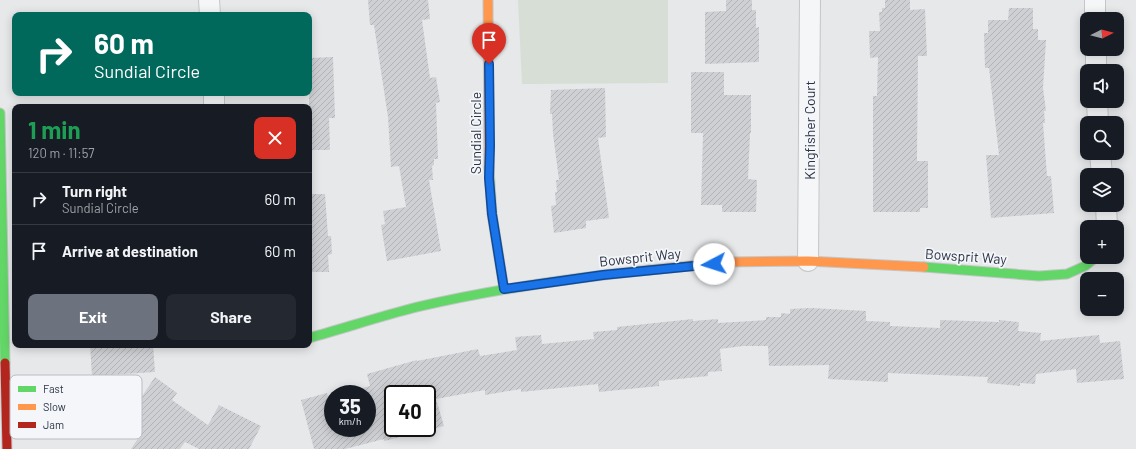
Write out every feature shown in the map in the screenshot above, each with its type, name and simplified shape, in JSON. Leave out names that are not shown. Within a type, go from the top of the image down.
[{"type":"street","points":[[208,0],[210,12]]},
{"type":"street","name":"Sundial Circle","points":[[488,0],[489,178],[492,214],[504,289]]},
{"type":"street","name":"Kingfisher Court","points":[[808,261],[810,0]]},
{"type":"street","points":[[1095,0],[1095,12]]},
{"type":"street","points":[[0,113],[7,449]]},
{"type":"street","name":"Bowsprit Way","points":[[312,337],[417,307],[504,289],[587,277],[728,262],[808,261],[882,264],[1039,276],[1067,274],[1087,264]]},
{"type":"shaded area","points":[[518,0],[668,0],[668,83],[522,84]]},
{"type":"building","points":[[368,0],[428,0],[430,19],[422,20],[430,78],[436,77],[440,102],[436,103],[438,159],[434,159],[434,165],[432,166],[433,180],[429,180],[441,251],[387,261],[381,225],[385,224],[383,211],[406,207],[399,166],[391,167],[388,117],[374,25],[370,25]]},
{"type":"building","points":[[726,0],[752,0],[752,10],[756,10],[756,28],[759,27],[759,62],[705,64],[705,12],[726,11]]},
{"type":"building","points":[[885,0],[910,0],[910,10],[925,9],[927,56],[918,56],[917,161],[928,161],[928,208],[920,208],[920,212],[873,212],[873,96],[877,96],[878,57],[870,58],[869,31],[880,31],[879,12],[882,12],[882,8],[885,8]]},
{"type":"building","points":[[1009,8],[1033,8],[1033,29],[1038,29],[1038,40],[1046,40],[1043,88],[1046,111],[1044,111],[1045,123],[1043,123],[1047,176],[1051,176],[1054,213],[991,218],[986,155],[999,155],[989,68],[985,68],[984,33],[988,33],[988,20],[1008,20]]},
{"type":"building","points":[[333,57],[335,118],[329,118],[330,150],[312,150],[312,104],[309,104],[309,96],[312,96],[312,58]]},
{"type":"building","points":[[691,72],[724,72],[724,95],[751,95],[751,133],[748,179],[757,180],[756,212],[722,212],[722,205],[701,205],[703,133],[691,133]]},
{"type":"building","points":[[605,88],[606,137],[598,138],[609,218],[586,221],[586,228],[554,233],[551,206],[556,205],[556,180],[559,180],[552,114],[550,114],[551,90]]},
{"type":"building","points":[[312,194],[325,194],[328,236],[331,236],[332,254],[328,255],[329,272],[312,272]]},
{"type":"building","points":[[811,308],[866,311],[866,321],[890,322],[890,326],[940,328],[940,320],[999,322],[999,320],[1019,322],[1018,331],[1041,333],[1040,341],[1099,335],[1100,343],[1120,341],[1124,379],[1077,383],[1076,369],[1036,374],[1035,384],[1020,383],[1020,386],[987,383],[988,377],[888,373],[888,382],[828,379],[829,365],[769,366],[768,346],[743,346],[720,349],[722,371],[708,372],[708,376],[659,381],[659,386],[599,392],[598,384],[521,392],[521,389],[485,395],[485,390],[436,399],[436,385],[384,385],[384,437],[400,437],[384,441],[384,439],[345,449],[314,449],[301,400],[324,394],[324,437],[376,437],[376,385],[370,385],[367,374],[417,360],[478,349],[480,356],[517,350],[515,337],[541,335],[542,344],[594,339],[593,332],[617,330],[617,327],[693,319],[693,321],[718,319],[718,323],[766,320],[766,317],[781,317],[781,313],[790,314],[790,309]]},
{"type":"building","points":[[90,348],[153,348],[155,372],[92,375]]},
{"type":"building","points":[[155,377],[177,393],[172,400],[208,425],[219,405],[261,426],[249,449],[199,449],[185,442],[180,449],[131,449],[138,439],[142,439],[142,396]]},
{"type":"building","points":[[436,399],[444,426],[436,428]]},
{"type":"traffic: fast","points":[[0,113],[5,363]]},
{"type":"traffic: fast","points":[[489,168],[492,214],[504,289]]},
{"type":"traffic: fast","points":[[924,267],[1039,276],[1067,274],[1087,264]]},
{"type":"traffic: fast","points":[[312,337],[417,307],[504,289],[562,280],[649,270]]},
{"type":"traffic: slow","points":[[488,0],[489,168]]},
{"type":"traffic: slow","points":[[649,270],[728,262],[808,261],[924,267]]},
{"type":"traffic: jam","points":[[5,363],[7,449]]},
{"type":"route","points":[[489,64],[489,178],[492,214],[504,289],[603,275],[714,264]]}]
